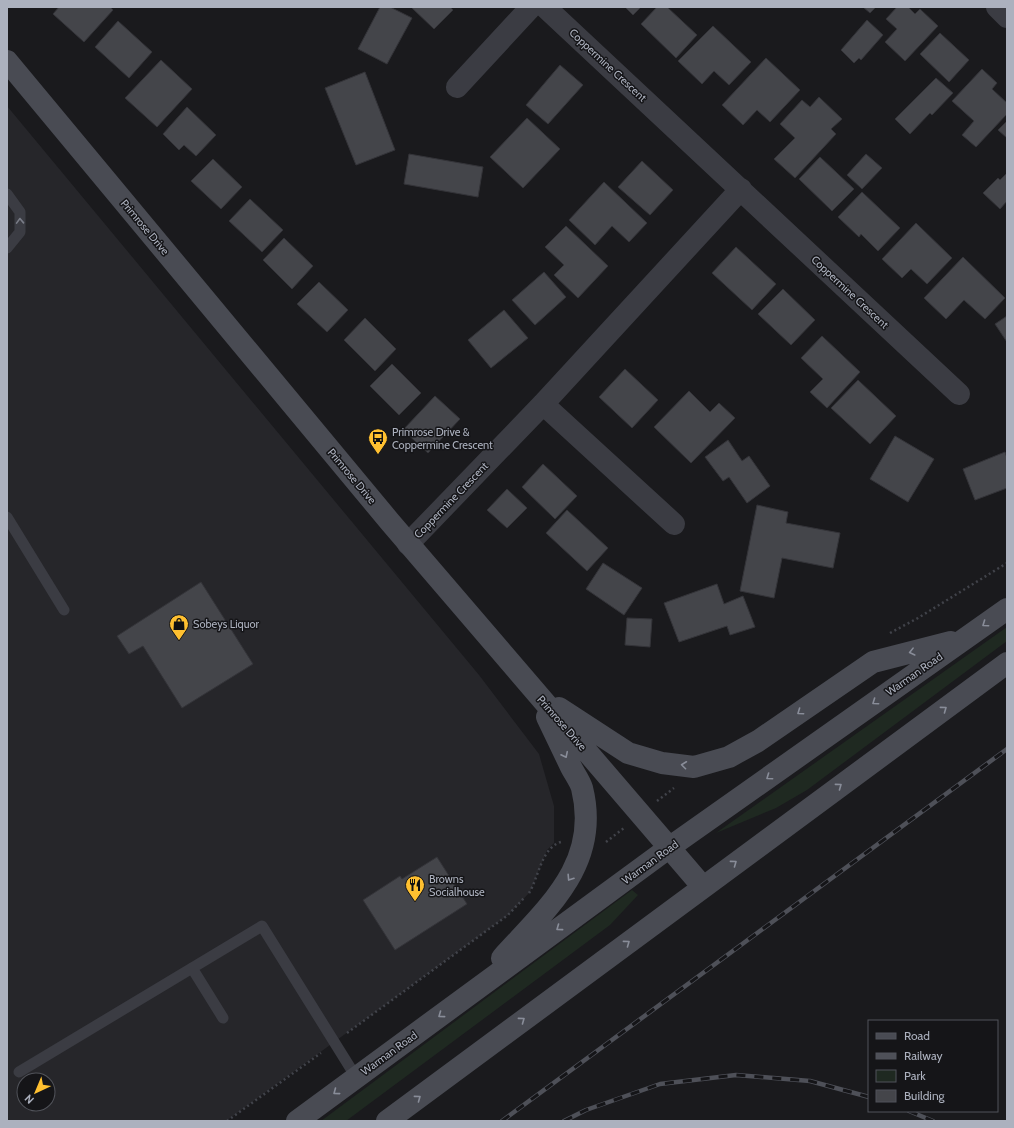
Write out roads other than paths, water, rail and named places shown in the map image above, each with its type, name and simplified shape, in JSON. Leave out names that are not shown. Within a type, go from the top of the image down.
[{"type":"main road","name":"Primrose Drive","points":[[7,61],[408,544],[703,887]]},
{"type":"main road","name":"Warman Road","points":[[298,1121],[670,847],[1007,609]]},
{"type":"main road","points":[[537,694],[628,753],[662,763],[694,767],[729,757],[758,741],[873,662],[964,639]]},
{"type":"main road","points":[[386,1121],[1007,663]]},
{"type":"main road","points":[[472,992],[557,897],[575,869],[584,842],[586,828],[582,788],[537,694]]},
{"type":"street","points":[[457,87],[531,7]]},
{"type":"street","name":"Coppermine Crescent","points":[[545,7],[959,394]]},
{"type":"street","points":[[997,7],[1007,17]]},
{"type":"street","name":"Coppermine Crescent","points":[[408,544],[543,404],[741,189]]},
{"type":"street","points":[[543,404],[674,524]]},
{"type":"lane","points":[[7,194],[20,212],[20,232],[7,248]]},
{"type":"lane","points":[[7,517],[64,610]]},
{"type":"lane","points":[[19,1072],[262,926],[356,1077]]},
{"type":"lane","points":[[192,968],[223,1018]]},
{"type":"railway","points":[[502,1121],[1007,749]]},
{"type":"railway","points":[[564,1121],[586,1110],[660,1084],[736,1075],[810,1081],[868,1097]]},
{"type":"railway","points":[[911,1112],[933,1121]]},
{"type":"place","name":"Primrose Drive & Coppermine Crescent","points":[[378,455]]},
{"type":"place","name":"Sobeys Liquor","points":[[179,641]]},
{"type":"place","name":"Browns Socialhouse","points":[[415,902]]}]
